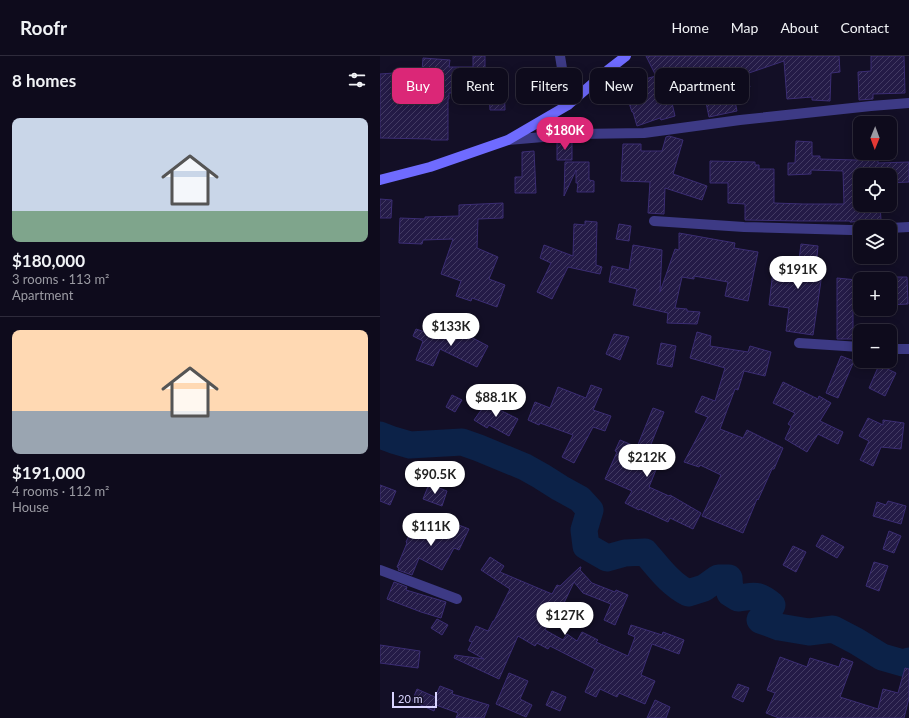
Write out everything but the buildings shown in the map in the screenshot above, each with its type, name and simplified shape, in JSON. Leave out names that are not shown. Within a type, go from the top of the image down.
[{"type":"street","points":[[560,56],[568,105]]},
{"type":"street","points":[[380,180],[430,167],[508,140],[568,105],[626,56]]},
{"type":"street","points":[[508,140],[578,134],[644,133],[740,120],[909,103]]},
{"type":"street","points":[[654,221],[744,227],[853,230]]},
{"type":"street","points":[[897,228],[909,227]]},
{"type":"street","points":[[799,343],[853,347]]},
{"type":"street","points":[[897,349],[909,349]]},
{"type":"street","points":[[380,570],[457,599]]},
{"type":"waterway","points":[[380,435],[410,445],[462,442],[525,467],[580,499],[590,510],[584,530],[586,546],[607,558],[625,553],[645,552],[670,580],[688,593],[704,588],[718,578],[729,578],[730,593],[738,598],[756,596],[772,605],[767,615],[760,620],[779,627],[809,632],[833,629],[882,657],[903,663],[909,661]]}]
